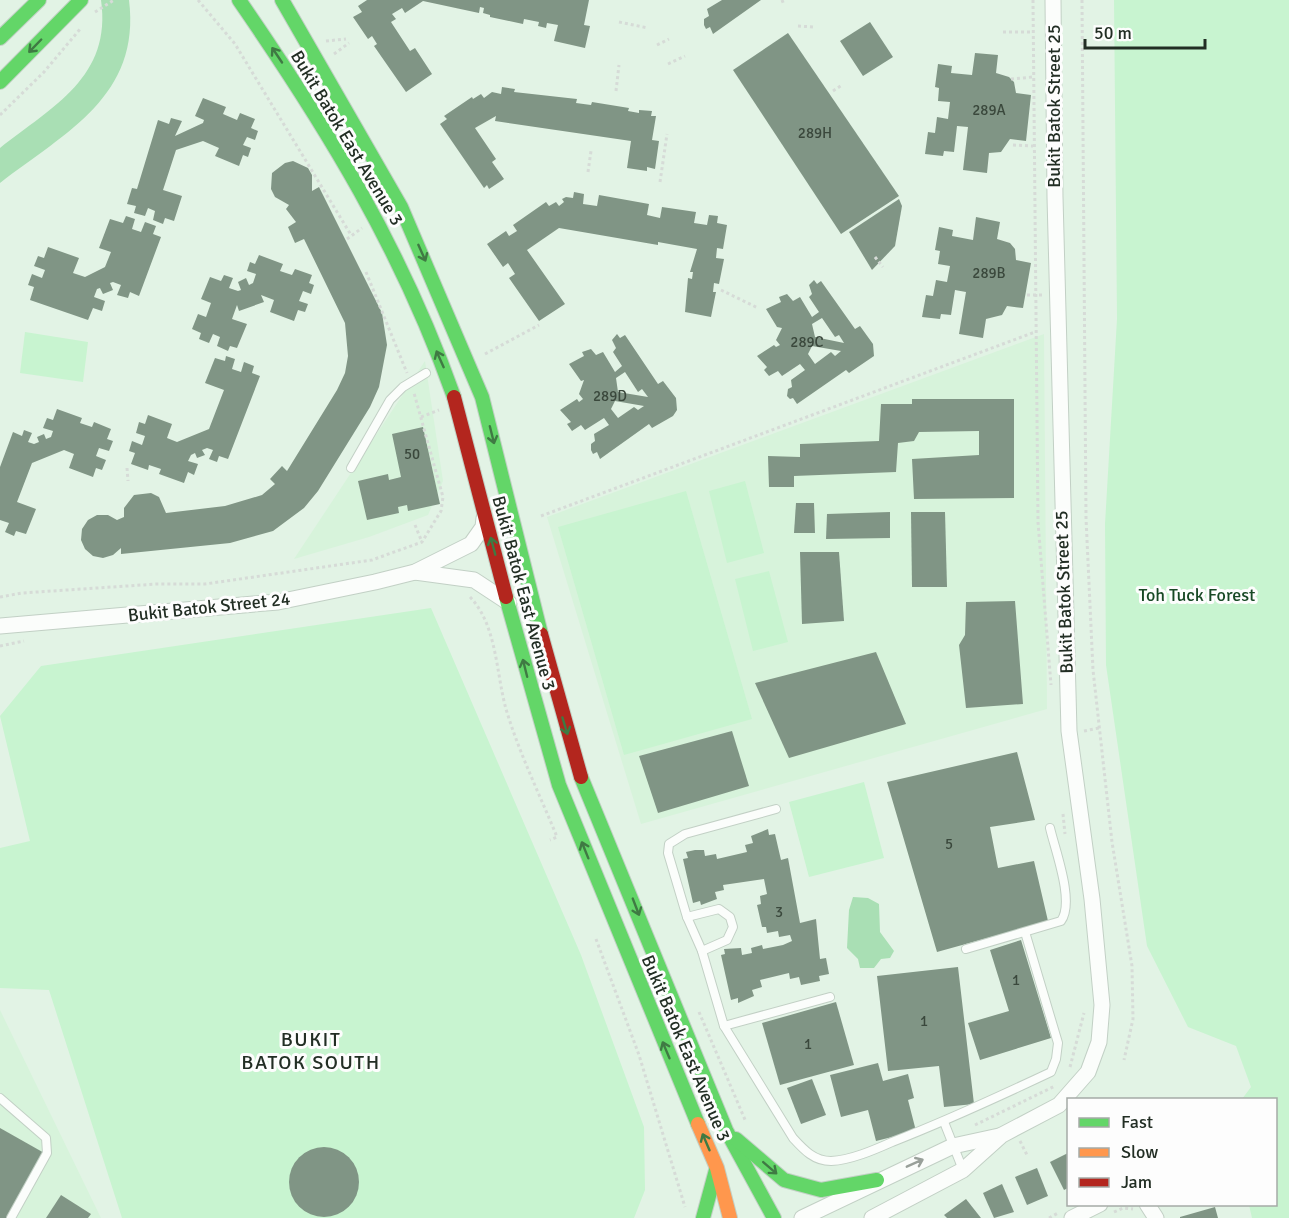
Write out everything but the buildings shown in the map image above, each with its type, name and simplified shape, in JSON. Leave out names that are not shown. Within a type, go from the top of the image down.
[{"type":"main road","points":[[0,38],[39,0]]},
{"type":"main road","points":[[0,82],[81,0]]},
{"type":"main road","name":"Bukit Batok East Avenue 3","points":[[239,0],[310,103],[377,218],[443,366],[456,403],[559,785],[659,1034],[717,1168],[730,1218]]},
{"type":"main road","name":"Bukit Batok East Avenue 3","points":[[282,0],[401,207],[482,397],[554,688],[581,776],[726,1130],[774,1218]]},
{"type":"main road","points":[[726,1130],[784,1180],[821,1190],[877,1180]]},
{"type":"main road","points":[[703,1218],[717,1168]]},
{"type":"street","name":"Bukit Batok Street 25","points":[[872,1218],[963,1170],[1002,1135],[1059,1106],[1088,1072],[1099,1042],[1102,1005],[1092,899],[1068,719],[1055,197],[1053,0]]},
{"type":"street","name":"Bukit Batok Street 24","points":[[0,626],[278,602],[415,572],[475,541],[483,527],[484,512]]},
{"type":"street","name":"Bukit Batok Street 24","points":[[415,572],[474,580],[509,603]]},
{"type":"street","name":"Bukit Batok Street 25","points":[[802,1218],[952,1141],[1002,1135]]},
{"type":"street","points":[[1072,1218],[1104,1210]]},
{"type":"lane","points":[[351,468],[390,400],[402,387],[426,373]]},
{"type":"lane","points":[[776,809],[685,834],[669,844],[668,853],[687,916],[702,951],[724,1026],[793,1138],[808,1153],[819,1159],[832,1161],[864,1153],[944,1122],[1051,1072],[1056,1059],[1058,1043],[1025,932]]},
{"type":"lane","points":[[966,949],[1061,921],[1066,914],[1065,893],[1050,828]]},
{"type":"lane","points":[[687,916],[719,909],[730,917],[733,927],[727,940],[702,951]]},
{"type":"lane","points":[[724,1026],[830,997]]},
{"type":"lane","points":[[0,1098],[46,1138],[47,1153],[11,1218]]},
{"type":"lane","points":[[944,1122],[963,1170]]},
{"type":"path","points":[[93,14],[114,0]]},
{"type":"path","points":[[198,0],[235,44],[351,235]]},
{"type":"path","points":[[782,0],[784,6]]},
{"type":"path","points":[[1032,0],[1038,522],[1052,692]]},
{"type":"path","points":[[1082,0],[1088,553],[1093,670],[1112,842],[1132,966],[1133,1019],[1124,1060]]},
{"type":"path","points":[[619,22],[648,28]]},
{"type":"path","points":[[0,115],[44,72],[86,23]]},
{"type":"path","points":[[798,26],[813,27]]},
{"type":"path","points":[[1003,32],[1032,32]]},
{"type":"path","points":[[657,45],[669,39]]},
{"type":"path","points":[[321,42],[347,41],[337,50]]},
{"type":"path","points":[[668,64],[685,56]]},
{"type":"path","points":[[616,91],[619,66]]},
{"type":"path","points":[[1011,79],[1032,77]]},
{"type":"path","points":[[833,91],[842,85]]},
{"type":"path","points":[[660,182],[667,134]]},
{"type":"path","points":[[1012,145],[1033,146]]},
{"type":"path","points":[[588,172],[591,151]]},
{"type":"path","points":[[875,257],[883,267]]},
{"type":"path","points":[[366,272],[410,381]]},
{"type":"path","points":[[721,290],[758,308]]},
{"type":"path","points":[[1027,295],[1036,295]]},
{"type":"path","points":[[483,355],[539,325]]},
{"type":"path","points":[[541,516],[1035,332]]},
{"type":"path","points":[[0,597],[22,593],[157,584],[205,584],[372,560],[422,542],[441,511],[443,497],[413,391]]},
{"type":"path","points":[[127,468],[128,481]]},
{"type":"path","points":[[415,525],[422,542]]},
{"type":"path","points":[[467,594],[480,608],[489,631],[506,710],[557,837],[550,840]]},
{"type":"path","points":[[1063,812],[1066,844]]},
{"type":"path","points":[[596,939],[639,1054],[686,1210]]},
{"type":"path","points":[[697,1007],[746,1122],[752,1130]]},
{"type":"path","points":[[1067,1073],[1078,1044],[1085,1008]]},
{"type":"path","points":[[952,1141],[1062,1083]]},
{"type":"path","points":[[1104,1210],[1130,1207],[1137,1218]]},
{"type":"shaded area","points":[[101,0],[129,0],[130,33],[123,62],[111,87],[94,108],[73,128],[0,183],[0,148],[58,103],[88,70],[97,50],[102,27]]},
{"type":"shaded area","points":[[1044,334],[1047,709],[641,824],[547,517]]},
{"type":"shaded area","points":[[425,361],[443,481],[428,515],[369,537],[294,559]]},
{"type":"shaded area","points":[[853,897],[868,898],[879,904],[880,932],[894,951],[890,958],[881,959],[874,968],[860,968],[858,959],[847,948],[849,910]]},
{"type":"shaded area","points":[[0,1010],[101,1218],[0,1218]]},
{"type":"green space","name":"Toh Tuck Forest","points":[[1114,0],[1289,0],[1289,1218],[1252,1218],[1249,1206],[1277,1206],[1277,1098],[1243,1098],[1251,1087],[1236,1046],[1188,1027],[1147,946],[1106,665],[1105,524],[1117,319]]},
{"type":"green space","points":[[25,332],[88,342],[83,382],[20,373]]},
{"type":"green space","points":[[745,481],[764,553],[727,563],[709,491]]},
{"type":"green space","points":[[686,491],[752,719],[624,755],[558,527]]},
{"type":"green space","points":[[769,571],[788,642],[753,651],[735,579]]},
{"type":"green space","points":[[431,608],[581,955],[644,1127],[645,1190],[634,1218],[122,1218],[49,990],[0,988],[0,848],[30,841],[0,716],[41,666]]},
{"type":"green space","points":[[864,782],[884,858],[809,877],[789,802]]},
{"type":"traffic: fast","points":[[0,38],[39,0]]},
{"type":"traffic: fast","points":[[0,82],[81,0]]},
{"type":"traffic: fast","points":[[239,0],[303,96],[360,191],[411,290],[454,397]]},
{"type":"traffic: fast","points":[[282,0],[401,207],[482,397],[541,634]]},
{"type":"traffic: fast","points":[[506,597],[559,785],[698,1124]]},
{"type":"traffic: fast","points":[[581,777],[726,1130],[774,1218]]},
{"type":"traffic: fast","points":[[736,1139],[784,1180],[821,1190],[877,1180]]},
{"type":"traffic: fast","points":[[703,1218],[716,1170]]},
{"type":"traffic: slow","points":[[698,1124],[717,1168],[730,1218]]},
{"type":"traffic: jam","points":[[454,397],[506,597]]},
{"type":"traffic: jam","points":[[541,634],[581,777]]},
{"type":"district","name":"BUKIT BATOK SOUTH","points":[[311,1050]]}]
